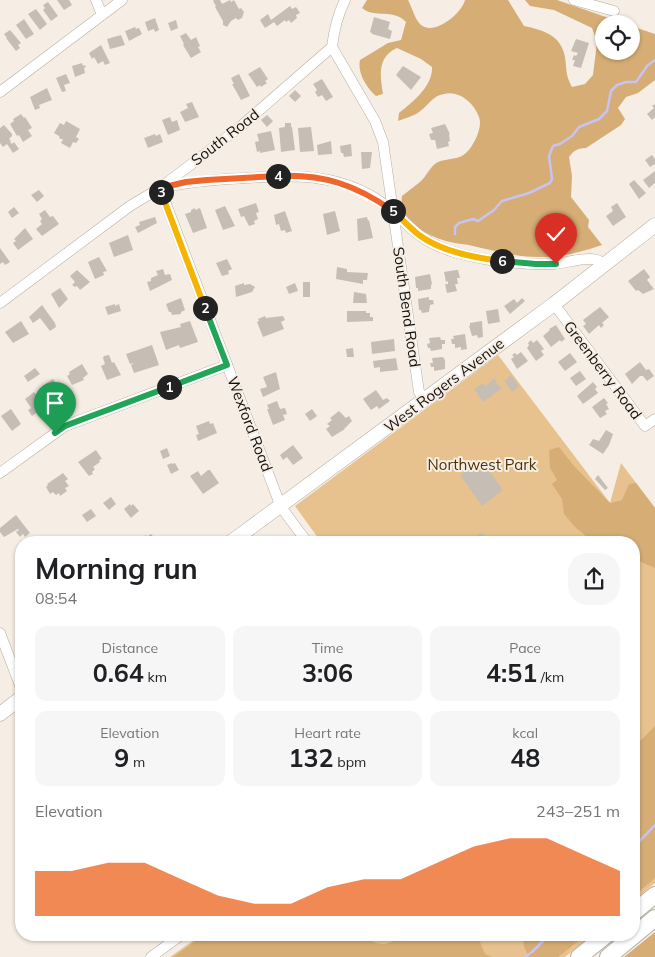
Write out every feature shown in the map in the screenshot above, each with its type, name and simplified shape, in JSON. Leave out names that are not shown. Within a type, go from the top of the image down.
[{"type":"main road","points":[[640,907],[655,895]]},
{"type":"main road","points":[[640,930],[655,918]]},
{"type":"main road","points":[[579,957],[599,941]]},
{"type":"main road","points":[[608,957],[627,941]]},
{"type":"street","points":[[96,0],[102,15]]},
{"type":"street","points":[[0,92],[122,0]]},
{"type":"street","points":[[332,48],[334,26],[345,0]]},
{"type":"street","points":[[574,0],[614,11]]},
{"type":"street","name":"South Road","points":[[0,303],[130,206],[160,188],[247,121],[332,48]]},
{"type":"street","name":"South Bend Road","points":[[332,48],[380,132],[384,147],[420,392],[425,399]]},
{"type":"street","points":[[160,188],[186,182],[207,180],[307,176],[324,178],[360,190],[394,212],[420,235],[434,244],[470,256],[536,264],[556,264],[594,259],[601,260],[605,265]]},
{"type":"street","name":"Wexford Road","points":[[160,188],[282,506],[303,536]]},
{"type":"street","name":"West Rogers Avenue","points":[[240,536],[554,304],[655,225]]},
{"type":"street","name":"Greenberry Road","points":[[554,304],[645,426],[655,418]]},
{"type":"street","points":[[0,473],[65,426],[227,365]]},
{"type":"street","points":[[0,633],[15,672]]},
{"type":"street","points":[[0,714],[15,703]]},
{"type":"street","points":[[151,957],[173,941]]},
{"type":"green space","name":"Northwest Park","points":[[498,355],[610,503],[621,463],[655,508],[655,883],[640,895],[640,536],[317,536],[295,506]]},
{"type":"green space","points":[[193,941],[585,941],[565,957],[170,957]]},
{"type":"shaded area","points":[[367,0],[408,0],[419,23],[427,28],[433,28],[453,17],[465,0],[508,0],[524,26],[538,29],[560,43],[565,57],[567,75],[572,87],[585,84],[593,75],[595,58],[640,60],[640,29],[655,34],[655,80],[638,93],[626,97],[618,108],[625,119],[621,125],[586,148],[576,150],[569,157],[572,176],[571,197],[589,220],[588,227],[602,245],[562,255],[546,257],[522,256],[442,240],[425,232],[410,221],[402,205],[402,196],[420,182],[438,162],[464,155],[477,136],[480,121],[477,112],[470,103],[460,96],[450,93],[436,97],[422,110],[398,121],[399,113],[416,99],[426,87],[432,67],[421,59],[397,48],[386,56],[383,62],[381,80],[383,94],[376,96],[366,85],[361,75],[360,60],[388,43],[401,40],[406,22],[395,15],[373,13],[362,8]]},
{"type":"shaded area","points":[[525,0],[557,0],[600,15],[595,15],[595,36],[592,28],[554,10],[530,6]]},
{"type":"shaded area","points":[[559,447],[574,466],[610,503],[622,500],[629,484],[636,483],[655,508],[655,568],[640,562],[640,536],[586,536],[576,528],[564,514],[562,499],[552,484],[557,480],[550,468],[549,450]]},
{"type":"shaded area","points":[[655,726],[655,878],[640,891],[640,741]]},
{"type":"shaded area","points":[[655,932],[655,957],[624,957]]},
{"type":"shaded area","points":[[196,941],[373,941],[386,944],[392,941],[479,941],[485,954],[492,957],[173,957]]},
{"type":"shaded area","points":[[524,941],[578,941],[558,957],[529,957]]},
{"type":"building","points":[[57,0],[69,0],[72,5],[64,10]]},
{"type":"building","points":[[214,0],[220,0],[222,4],[234,0],[239,9],[241,8],[244,12],[242,18],[238,20],[236,18],[231,21],[227,27],[223,25]]},
{"type":"building","points":[[48,2],[58,16],[51,21],[43,10],[45,8],[43,5]]},
{"type":"building","points":[[290,6],[292,9],[296,7],[300,13],[296,15],[297,18],[291,23],[289,20],[286,22],[285,20],[277,26],[274,22],[265,28],[260,20],[268,14],[271,20]]},
{"type":"building","points":[[36,9],[47,24],[40,30],[28,14]]},
{"type":"building","points":[[374,17],[390,22],[388,29],[392,31],[390,39],[370,32]]},
{"type":"building","points":[[155,18],[159,30],[155,32],[154,29],[148,31],[145,22]]},
{"type":"building","points":[[24,19],[34,34],[26,39],[16,25]]},
{"type":"building","points":[[176,20],[178,28],[171,31],[168,23]]},
{"type":"building","points":[[135,27],[136,29],[139,28],[142,34],[129,41],[125,31]]},
{"type":"building","points":[[10,30],[21,43],[18,45],[20,48],[16,51],[4,34]]},
{"type":"building","points":[[186,33],[191,40],[196,37],[200,46],[198,47],[201,52],[191,58],[180,36]]},
{"type":"building","points":[[121,35],[125,45],[110,49],[107,39]]},
{"type":"building","points":[[576,39],[589,43],[581,68],[573,66],[575,60],[572,60],[574,55],[576,56],[578,53],[571,51]]},
{"type":"building","points":[[101,45],[110,63],[105,65],[103,61],[98,64],[89,53]]},
{"type":"building","points":[[82,63],[86,67],[84,68],[85,73],[75,77],[72,66]]},
{"type":"building","points":[[403,66],[421,77],[411,90],[396,75]]},
{"type":"building","points":[[260,67],[268,79],[265,81],[267,83],[257,87],[248,74]]},
{"type":"building","points":[[66,74],[70,83],[64,85],[66,91],[62,92],[56,78]]},
{"type":"building","points":[[239,74],[250,96],[241,100],[232,84],[234,84],[231,78]]},
{"type":"building","points":[[322,79],[333,97],[326,101],[322,95],[318,97],[315,92],[317,90],[313,84]]},
{"type":"building","points":[[47,88],[52,100],[39,105],[40,108],[35,110],[30,97]]},
{"type":"building","points":[[295,90],[301,96],[295,102],[289,96]]},
{"type":"building","points":[[192,102],[199,117],[185,122],[180,112],[188,108],[186,104]]},
{"type":"building","points":[[655,104],[655,117],[652,120],[647,114],[654,108],[652,106]]},
{"type":"building","points":[[21,114],[32,128],[28,130],[32,136],[23,142],[10,124],[14,121],[13,119]]},
{"type":"building","points":[[267,115],[273,121],[267,127],[261,120]]},
{"type":"building","points":[[170,117],[172,122],[177,120],[180,130],[168,135],[162,120]]},
{"type":"building","points":[[66,121],[80,129],[76,137],[79,139],[76,143],[73,142],[70,148],[61,143],[63,139],[60,139],[54,133],[60,123],[64,125]]},
{"type":"building","points":[[285,123],[291,123],[295,150],[281,152],[279,128],[285,127]]},
{"type":"building","points":[[445,124],[450,134],[449,146],[437,149],[435,140],[431,140],[429,134],[433,133],[431,128]]},
{"type":"building","points":[[4,125],[12,134],[9,139],[10,142],[12,144],[14,142],[19,149],[13,153],[7,144],[3,147],[0,143],[0,128]]},
{"type":"building","points":[[311,127],[314,151],[300,152],[298,128]]},
{"type":"building","points":[[271,131],[275,150],[257,152],[255,142],[259,141],[257,134]]},
{"type":"building","points":[[155,134],[156,136],[160,134],[163,142],[148,148],[144,138]]},
{"type":"building","points":[[331,141],[332,154],[318,155],[317,145]]},
{"type":"building","points":[[351,144],[352,156],[344,157],[340,146]]},
{"type":"building","points":[[361,152],[372,152],[370,168],[362,169]]},
{"type":"building","points":[[652,155],[655,159],[655,164],[650,167],[645,160]]},
{"type":"building","points":[[655,171],[655,183],[649,188],[643,180]]},
{"type":"building","points":[[634,180],[646,193],[639,199],[629,184]]},
{"type":"building","points":[[39,190],[44,196],[37,202],[31,195]]},
{"type":"building","points":[[256,203],[259,212],[256,213],[258,219],[254,221],[255,224],[249,226],[244,216],[241,217],[238,209]]},
{"type":"building","points":[[617,203],[626,217],[613,226],[606,216],[613,211],[611,207]]},
{"type":"building","points":[[225,206],[235,226],[223,230],[215,210]]},
{"type":"building","points":[[14,207],[19,213],[12,218],[8,212]]},
{"type":"building","points":[[195,208],[195,210],[200,208],[207,228],[193,233],[185,214]]},
{"type":"building","points":[[45,210],[59,224],[42,236],[36,229],[42,224],[39,214]]},
{"type":"building","points":[[285,211],[292,231],[286,233],[285,230],[281,231],[279,224],[276,225],[274,215]]},
{"type":"building","points":[[335,211],[340,231],[327,235],[323,214]]},
{"type":"building","points":[[155,217],[157,223],[138,233],[135,227],[140,225],[139,222]]},
{"type":"building","points":[[367,217],[373,238],[358,241],[357,219]]},
{"type":"building","points":[[25,228],[33,239],[18,250],[13,243],[16,241],[14,239]]},
{"type":"building","points":[[128,235],[133,250],[114,257],[109,243]]},
{"type":"building","points":[[0,248],[10,262],[5,265],[3,262],[0,264]]},
{"type":"building","points":[[99,257],[107,271],[103,272],[104,275],[95,279],[88,262]]},
{"type":"building","points":[[227,259],[232,269],[228,271],[229,274],[222,276],[216,263]]},
{"type":"building","points":[[337,267],[347,269],[347,272],[368,273],[367,280],[363,280],[363,284],[336,279]]},
{"type":"building","points":[[163,269],[165,275],[170,274],[172,280],[150,291],[147,282],[158,275],[156,271]]},
{"type":"building","points":[[644,269],[650,277],[647,280],[654,289],[643,294],[638,290],[636,291],[628,281]]},
{"type":"building","points":[[77,270],[90,282],[80,290],[77,286],[72,285],[75,282],[70,276]]},
{"type":"building","points":[[458,270],[460,278],[457,278],[458,284],[455,284],[457,291],[447,293],[445,284],[448,284],[448,281],[446,282],[444,272]]},
{"type":"building","points":[[430,274],[431,289],[418,291],[415,277]]},
{"type":"building","points":[[303,282],[310,282],[310,297],[303,297]]},
{"type":"building","points":[[244,283],[244,285],[250,284],[255,287],[252,292],[236,297],[235,286]]},
{"type":"building","points":[[295,283],[298,291],[289,294],[286,287]]},
{"type":"building","points":[[60,288],[68,299],[59,308],[51,294]]},
{"type":"building","points":[[354,292],[366,294],[367,303],[353,303]]},
{"type":"building","points":[[429,297],[429,300],[433,300],[434,304],[430,305],[429,312],[422,313],[419,310],[418,299]]},
{"type":"building","points":[[181,298],[185,310],[181,314],[172,315],[166,304]]},
{"type":"building","points":[[522,298],[525,301],[510,314],[504,306],[514,299],[517,303]]},
{"type":"building","points":[[115,304],[115,306],[119,304],[121,311],[108,315],[105,307]]},
{"type":"building","points":[[42,305],[55,323],[56,327],[50,331],[40,318],[33,323],[29,317]]},
{"type":"building","points":[[600,307],[609,317],[602,323],[604,325],[601,328],[599,325],[589,334],[583,326],[586,324],[583,320]]},
{"type":"building","points":[[498,309],[500,322],[488,324],[486,311]]},
{"type":"building","points":[[347,311],[366,311],[366,313],[370,313],[370,317],[373,317],[373,321],[347,322]]},
{"type":"building","points":[[265,316],[266,318],[283,316],[285,320],[281,322],[284,329],[263,337],[257,322],[259,321],[258,319]]},
{"type":"building","points":[[21,321],[29,334],[13,343],[5,332]]},
{"type":"building","points":[[190,321],[198,342],[180,348],[179,345],[166,350],[160,332],[181,327],[180,324]]},
{"type":"building","points":[[482,321],[483,337],[472,336],[470,323]]},
{"type":"building","points":[[556,325],[565,339],[561,342],[560,340],[551,347],[543,336]]},
{"type":"building","points":[[465,334],[467,349],[455,348],[455,344],[452,344],[451,339],[454,339],[453,336]]},
{"type":"building","points":[[440,337],[441,340],[445,340],[445,344],[442,344],[442,349],[431,351],[427,344],[430,343],[429,338]]},
{"type":"building","points":[[394,339],[395,351],[372,354],[371,342]]},
{"type":"building","points":[[531,340],[533,343],[537,340],[544,349],[541,351],[544,355],[536,361],[527,348]]},
{"type":"building","points":[[152,345],[159,365],[134,373],[131,365],[134,363],[130,364],[126,354]]},
{"type":"building","points":[[353,348],[354,357],[347,357],[346,349]]},
{"type":"building","points":[[521,352],[528,361],[517,369],[511,359],[514,357],[512,355],[515,353],[517,355]]},
{"type":"building","points":[[570,353],[577,362],[565,371],[558,362]]},
{"type":"building","points":[[109,355],[112,363],[114,362],[121,375],[107,380],[101,366],[105,364],[104,356]]},
{"type":"building","points":[[443,357],[445,369],[434,371],[434,367],[431,367],[430,363],[433,363],[432,358]]},
{"type":"building","points":[[396,358],[398,370],[380,372],[380,367],[374,368],[373,361]]},
{"type":"building","points":[[640,362],[654,376],[647,381],[643,376],[640,376],[632,384],[625,374]]},
{"type":"building","points":[[82,364],[88,374],[83,378],[84,380],[72,385],[67,376],[70,374],[69,372]]},
{"type":"building","points":[[35,368],[40,374],[28,382],[24,376]]},
{"type":"building","points":[[580,371],[586,379],[576,386],[570,378]]},
{"type":"building","points":[[276,372],[280,389],[263,397],[260,389],[267,387],[263,377]]},
{"type":"building","points":[[511,375],[519,386],[512,392],[504,381]]},
{"type":"building","points":[[494,378],[496,383],[502,388],[483,402],[474,389],[483,383],[486,386]]},
{"type":"building","points":[[53,379],[56,384],[59,382],[65,391],[57,399],[49,402],[43,394],[48,391],[44,385]]},
{"type":"building","points":[[593,382],[597,387],[595,389],[598,393],[583,404],[577,396]]},
{"type":"building","points":[[376,390],[383,400],[387,398],[390,401],[379,409],[377,406],[371,410],[363,399]]},
{"type":"building","points":[[34,392],[45,407],[32,416],[28,410],[31,408],[25,399]]},
{"type":"building","points":[[604,398],[608,403],[606,404],[609,409],[605,411],[607,414],[600,418],[592,407]]},
{"type":"building","points":[[277,401],[280,409],[285,408],[287,414],[283,415],[285,420],[273,425],[267,405]]},
{"type":"building","points":[[11,409],[21,424],[12,431],[1,416]]},
{"type":"building","points":[[312,409],[317,416],[310,421],[305,414]]},
{"type":"building","points":[[339,411],[346,418],[349,416],[352,421],[345,429],[332,437],[326,429],[330,426],[327,424],[332,420],[330,418]]},
{"type":"building","points":[[209,421],[210,424],[213,423],[217,433],[198,441],[196,435],[199,434],[196,426]]},
{"type":"building","points":[[606,430],[613,434],[603,454],[589,445],[593,439],[599,441]]},
{"type":"building","points":[[293,445],[303,458],[293,465],[287,457],[283,460],[280,455]]},
{"type":"building","points":[[167,448],[170,456],[163,459],[160,451]]},
{"type":"building","points":[[96,450],[102,459],[93,467],[95,469],[92,472],[93,474],[89,476],[78,462]]},
{"type":"building","points":[[481,460],[503,490],[482,506],[460,475]]},
{"type":"building","points":[[175,463],[179,470],[171,474],[167,465]]},
{"type":"building","points":[[210,470],[219,483],[203,494],[190,476],[198,471],[201,476]]},
{"type":"building","points":[[63,473],[68,479],[65,481],[69,486],[65,488],[67,491],[60,496],[59,493],[56,495],[53,492],[50,494],[46,487],[47,484]]},
{"type":"building","points":[[598,475],[608,488],[605,490],[595,479]]},
{"type":"building","points":[[111,497],[116,504],[109,510],[103,503]]},
{"type":"building","points":[[130,504],[131,506],[133,504],[139,511],[131,518],[124,509]]},
{"type":"building","points":[[91,509],[96,516],[87,522],[82,515]]},
{"type":"building","points":[[16,515],[30,533],[26,536],[23,534],[19,536],[16,532],[18,529],[4,537],[0,532],[0,528]]},
{"type":"building","points":[[482,532],[485,536],[477,536]]},
{"type":"waterway","points":[[455,234],[455,227],[459,223],[473,219],[478,221],[494,210],[502,201],[529,193],[550,183],[552,179],[549,156],[553,146],[572,136],[579,127],[599,119],[607,111],[611,91],[617,85],[626,82],[636,82],[647,66],[655,60]]},
{"type":"waterway","points":[[640,841],[655,825]]},
{"type":"waterway","points":[[525,957],[543,941]]},
{"type":"route","points":[[55,433],[65,426],[227,365],[160,188],[186,182],[207,180],[285,176],[324,178],[360,190],[376,199],[434,244],[470,256],[492,260],[556,264]]}]
